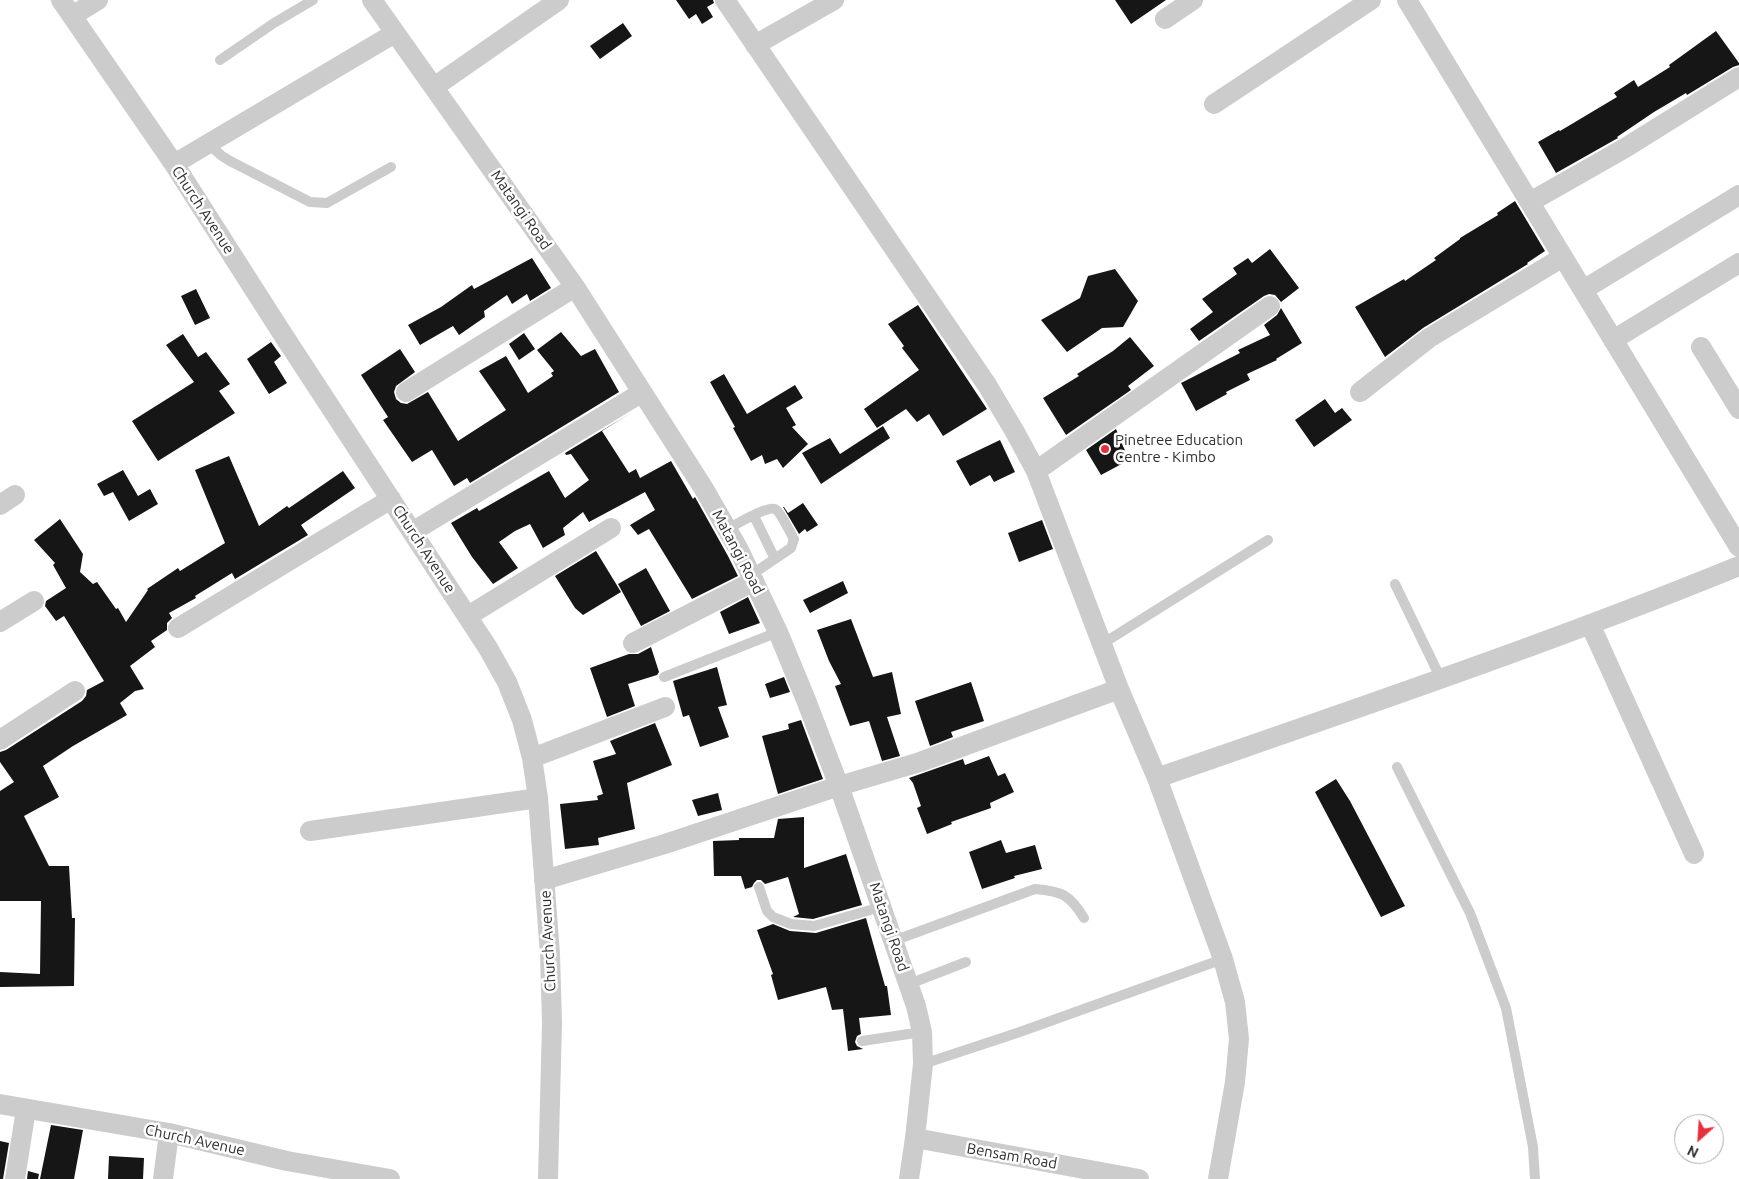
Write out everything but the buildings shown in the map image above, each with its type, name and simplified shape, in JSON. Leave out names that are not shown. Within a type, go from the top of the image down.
[{"type":"street","points":[[66,8],[98,0]]},
{"type":"street","name":"Matangi Road","points":[[372,0],[575,287],[704,489],[753,578],[778,632],[839,786],[916,1006],[922,1032],[924,1064],[908,1179]]},
{"type":"street","points":[[434,87],[559,0]]},
{"type":"street","points":[[724,0],[987,385],[1036,471],[1119,689],[1158,778],[1223,959],[1236,1002],[1239,1039],[1235,1082],[1218,1179]]},
{"type":"street","points":[[755,45],[834,0]]},
{"type":"street","points":[[1165,19],[1193,0]]},
{"type":"street","points":[[1214,104],[1371,0]]},
{"type":"street","points":[[1158,778],[1441,680],[1590,624],[1738,563],[1613,340],[1407,0]]},
{"type":"street","name":"Church Avenue","points":[[66,8],[174,164],[280,330],[468,616],[506,682],[522,720],[532,758],[538,798],[550,954],[552,1023],[548,1179]]},
{"type":"street","points":[[174,164],[395,33]]},
{"type":"street","points":[[1530,202],[1625,148],[1739,77]]},
{"type":"street","points":[[1583,290],[1739,195]]},
{"type":"street","points":[[1360,392],[1429,338],[1563,257]]},
{"type":"street","points":[[1613,340],[1739,263]]},
{"type":"street","points":[[406,392],[575,287]]},
{"type":"street","points":[[1036,471],[1270,306]]},
{"type":"street","points":[[1701,347],[1739,409]]},
{"type":"street","points":[[412,532],[641,393]]},
{"type":"street","points":[[178,628],[391,498]]},
{"type":"street","points":[[468,616],[611,528]]},
{"type":"street","points":[[632,643],[753,578]]},
{"type":"street","points":[[0,622],[34,601]]},
{"type":"street","points":[[1590,624],[1694,854]]},
{"type":"street","points":[[544,880],[665,844],[839,786],[920,762],[1119,689]]},
{"type":"street","points":[[0,740],[75,691]]},
{"type":"street","points":[[532,758],[665,707]]},
{"type":"street","points":[[310,831],[538,798]]},
{"type":"street","name":"Church Avenue","points":[[0,1104],[169,1133],[287,1161],[390,1179]]},
{"type":"street","points":[[15,1179],[26,1109]]},
{"type":"street","points":[[163,1179],[169,1133]]},
{"type":"street","name":"Bensam Road","points":[[915,1138],[1139,1179]]},
{"type":"lane","points":[[220,60],[274,23],[313,0]]},
{"type":"lane","points":[[208,144],[230,161],[310,202],[318,204],[327,203],[391,168]]},
{"type":"lane","points":[[727,529],[767,510],[775,509],[794,539],[791,548],[753,578]]},
{"type":"lane","points":[[754,516],[775,559]]},
{"type":"lane","points":[[1102,644],[1268,540]]},
{"type":"lane","points":[[1395,584],[1441,680]]},
{"type":"lane","points":[[664,677],[778,632]]},
{"type":"lane","points":[[1396,768],[1470,913],[1506,1008],[1533,1147],[1535,1179]]},
{"type":"lane","points":[[759,887],[767,911],[773,917],[791,924],[814,926],[882,908]]},
{"type":"lane","points":[[893,941],[1035,889],[1055,891],[1075,903],[1084,918]]},
{"type":"lane","points":[[924,1064],[1017,1033],[1223,959]]},
{"type":"lane","points":[[909,984],[966,962]]},
{"type":"lane","points":[[862,1041],[922,1032]]},
{"type":"place","name":"Pinetree Education Centre - Kimbo","points":[[1105,449]]}]
